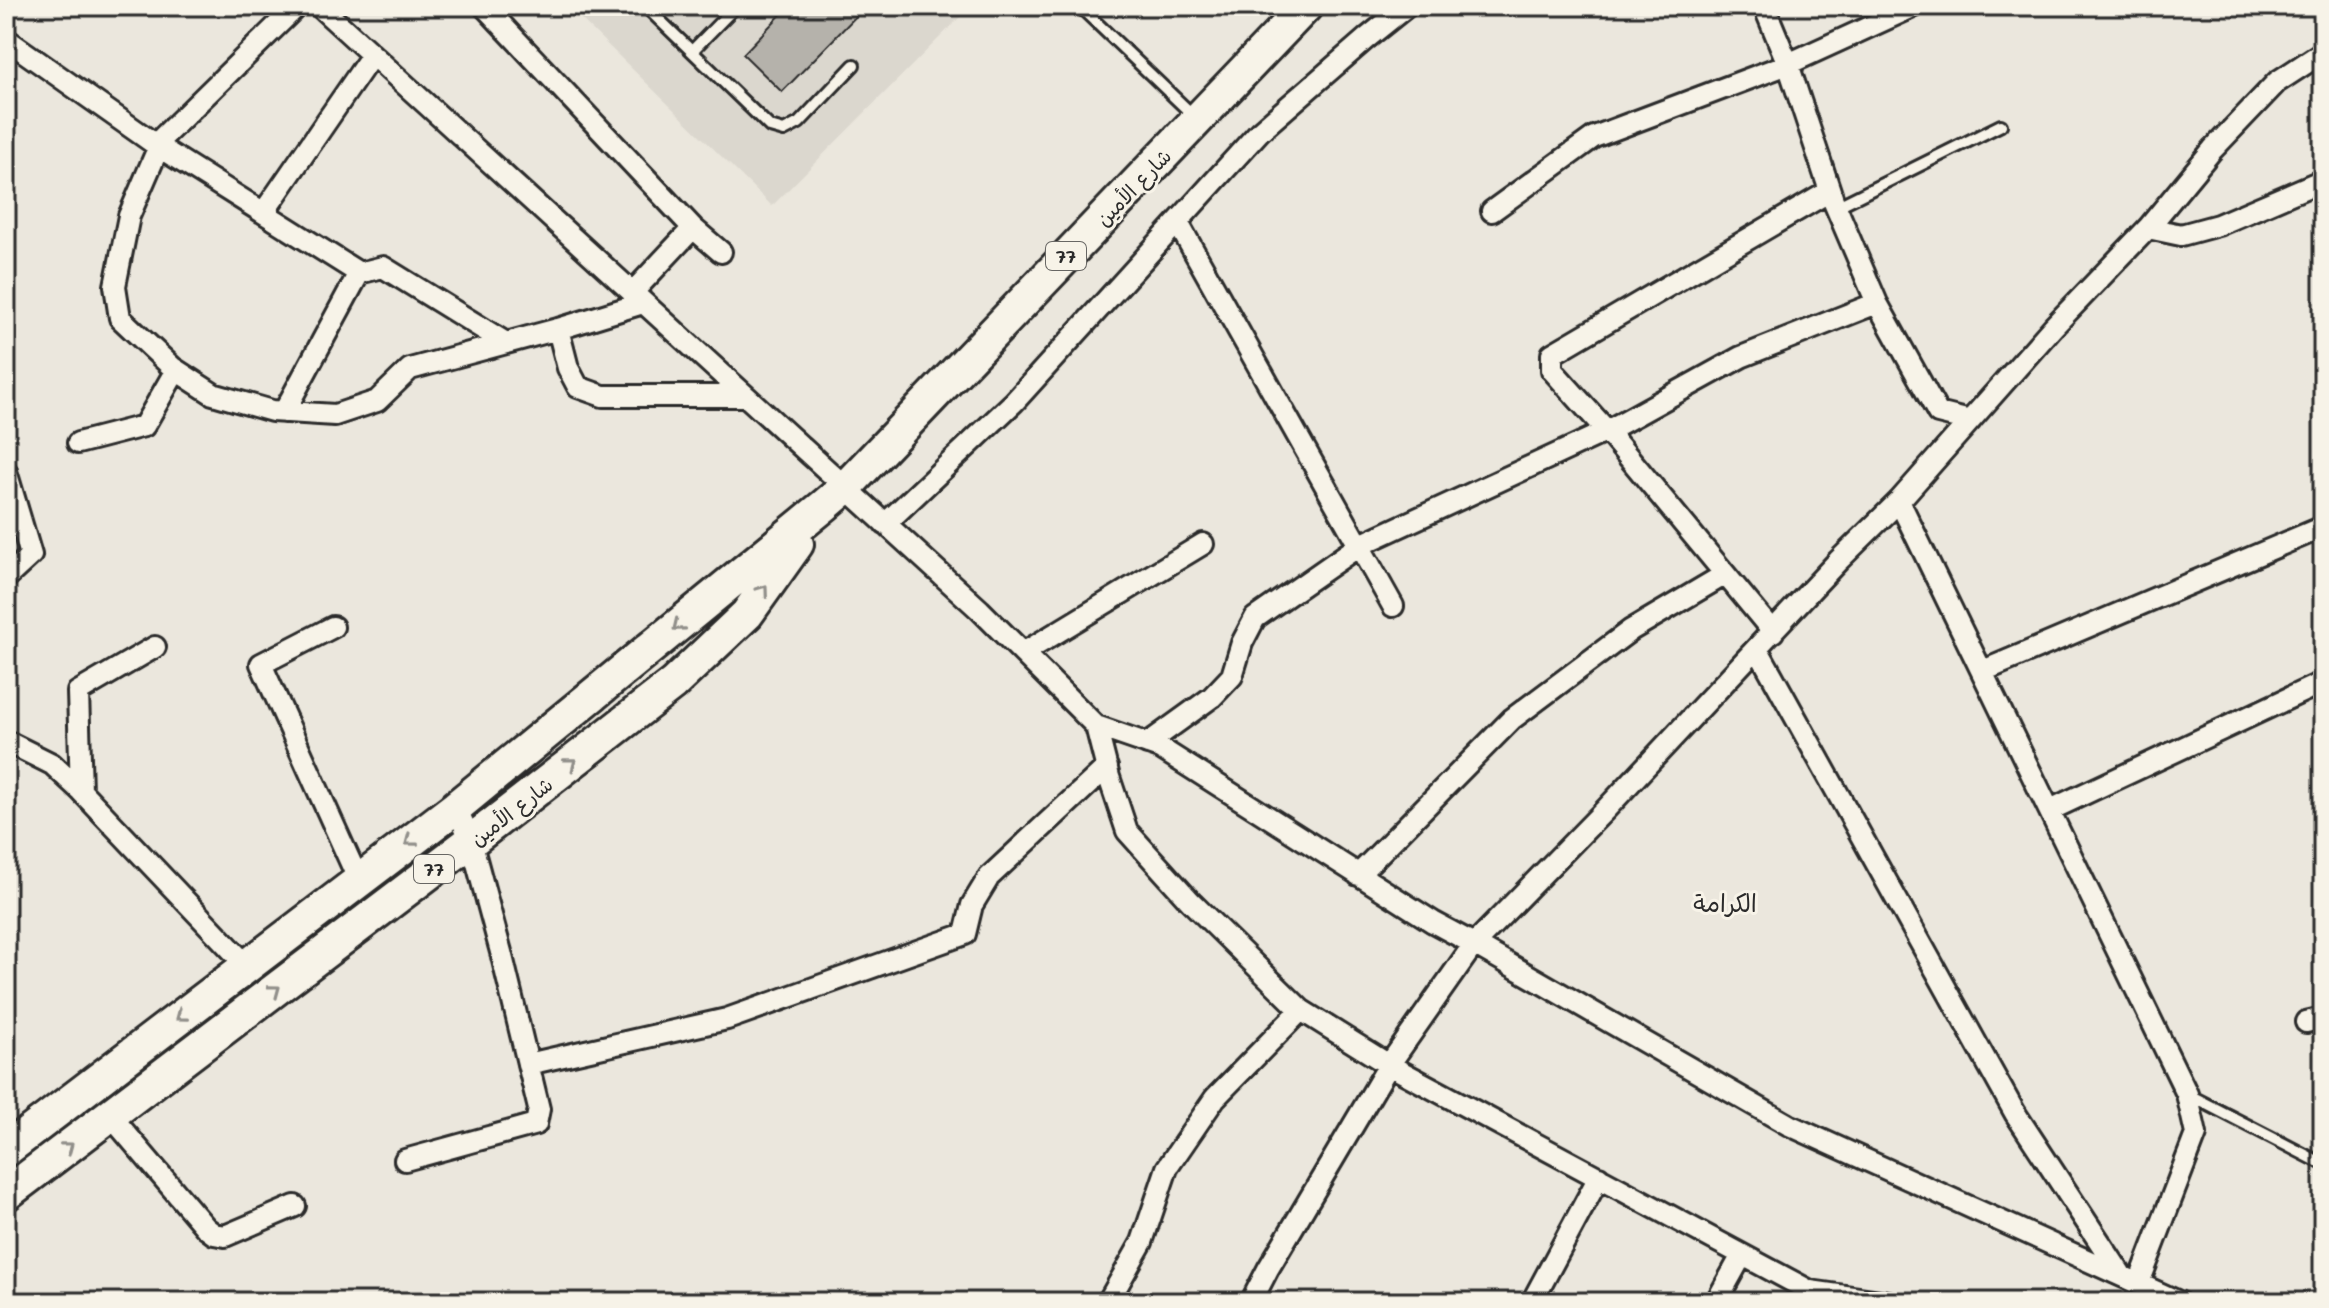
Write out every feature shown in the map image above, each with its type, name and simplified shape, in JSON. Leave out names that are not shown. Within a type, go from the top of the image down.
[{"type":"main road","name":"شارع الأمين","points":[[6,1150],[456,807],[835,497],[1306,6]]},
{"type":"main road","name":"شارع الأمين","points":[[6,1194],[471,841],[683,674],[747,614],[835,497]]},
{"type":"street","points":[[297,6],[163,137],[129,216],[115,286],[120,318],[176,370],[213,394],[272,411],[335,415],[377,401],[410,369],[558,329],[638,298],[693,228]]},
{"type":"street","points":[[319,6],[744,396],[835,497],[885,524],[980,610],[1096,726],[1160,748],[1433,922],[1789,1125],[2179,1302]]},
{"type":"street","points":[[484,6],[693,228],[721,252]]},
{"type":"street","points":[[885,524],[1014,402],[1260,131],[1407,6]]},
{"type":"street","points":[[1764,6],[1788,64],[1833,199],[1877,303],[1938,413],[1970,421]]},
{"type":"street","points":[[1492,211],[1594,137],[1788,64],[1915,6]]},
{"type":"street","points":[[6,39],[159,147],[359,273],[383,267],[506,343]]},
{"type":"street","points":[[1251,1302],[1389,1065],[1474,944],[1606,809],[1838,561],[1899,501],[2053,327],[2148,228],[2213,149],[2277,82],[2323,52]]},
{"type":"street","points":[[264,212],[372,55]]},
{"type":"street","points":[[2148,228],[2181,235],[2218,225],[2323,180]]},
{"type":"street","points":[[1773,632],[1607,431],[1552,370],[1552,354],[1833,199]]},
{"type":"street","points":[[1178,223],[1393,606]]},
{"type":"street","points":[[284,412],[359,273]]},
{"type":"street","points":[[1147,744],[1212,697],[1232,676],[1242,643],[1255,618],[1360,545],[1607,431],[1741,357],[1877,303]]},
{"type":"street","points":[[558,329],[568,368],[578,387],[603,396],[744,396]]},
{"type":"street","points":[[78,443],[144,426],[176,370]]},
{"type":"street","points":[[6,471],[31,555],[6,578]]},
{"type":"street","points":[[1899,501],[2187,1094],[2196,1134],[2139,1283]]},
{"type":"street","points":[[1983,671],[2323,527]]},
{"type":"street","points":[[1023,653],[1203,544]]},
{"type":"street","points":[[1358,875],[1512,719],[1631,630],[1724,575]]},
{"type":"street","points":[[333,627],[261,664],[359,881]]},
{"type":"street","points":[[81,791],[78,692],[155,647]]},
{"type":"street","points":[[1757,648],[2015,1113],[2120,1273]]},
{"type":"street","points":[[2050,810],[2323,682]]},
{"type":"street","points":[[1096,726],[1127,831],[1190,901],[1301,1010],[1389,1065],[1810,1291],[1888,1302]]},
{"type":"street","points":[[6,741],[52,764],[81,791],[247,966]]},
{"type":"street","points":[[528,1064],[727,1019],[965,934],[972,905],[989,877],[1107,767]]},
{"type":"street","points":[[405,1160],[536,1124],[539,1109],[471,841],[456,807]]},
{"type":"street","points":[[1108,1302],[1142,1242],[1167,1168],[1215,1098],[1301,1010]]},
{"type":"street","points":[[110,1115],[214,1234],[225,1236],[295,1206]]},
{"type":"street","points":[[1532,1302],[1599,1177]]},
{"type":"street","points":[[1716,1302],[1742,1255]]},
{"type":"lane","points":[[645,6],[770,127],[784,131],[799,123],[854,65]]},
{"type":"lane","points":[[692,51],[736,6]]},
{"type":"lane","points":[[1079,6],[1197,120]]},
{"type":"lane","points":[[1833,199],[2001,125]]},
{"type":"lane","points":[[2187,1094],[2323,1164]]},
{"type":"shaded area","points":[[568,6],[971,6],[772,206]]},
{"type":"building","points":[[789,6],[866,6],[782,92],[743,54]]},
{"type":"district","name":"الكرامة","points":[[1725,902]]}]
